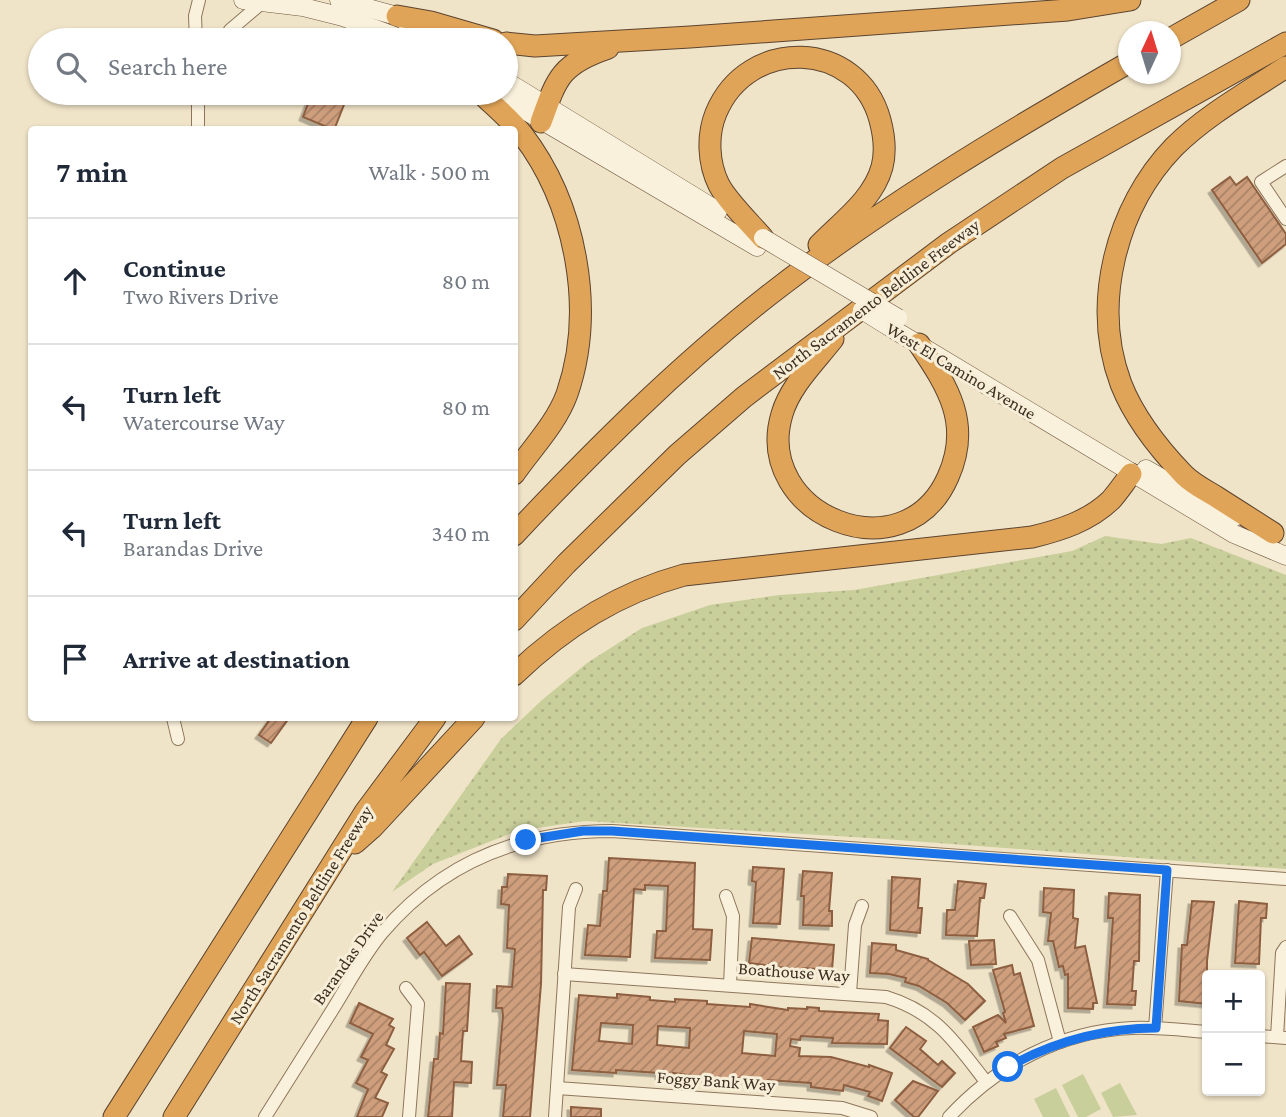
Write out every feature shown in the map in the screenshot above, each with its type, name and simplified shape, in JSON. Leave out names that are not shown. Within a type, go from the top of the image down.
[{"type":"highway","points":[[518,44],[536,46],[690,37],[1068,10],[1130,0]]},
{"type":"highway","points":[[1181,33],[1239,0]]},
{"type":"highway","points":[[397,16],[452,28]]},
{"type":"highway","points":[[544,113],[553,88],[568,67],[592,53],[608,48],[690,37]]},
{"type":"highway","name":"North Sacramento Beltline Freeway","points":[[518,616],[575,555],[677,455],[744,397],[949,243],[1062,168],[1286,43]]},
{"type":"highway","points":[[518,531],[608,438],[768,296],[868,195],[882,167],[884,136],[876,106],[858,81],[832,64],[802,56],[772,60],[753,69],[744,74],[723,97],[711,125],[710,156],[720,186],[760,243]]},
{"type":"highway","points":[[1280,536],[1187,478],[1147,428],[1121,384],[1109,320],[1110,288],[1119,241],[1130,212],[1155,170],[1194,129],[1286,67]]},
{"type":"highway","points":[[768,296],[903,198],[958,162],[1118,69]]},
{"type":"highway","points":[[493,105],[515,126]]},
{"type":"highway","points":[[518,129],[549,178],[571,238],[579,291],[577,346],[567,394],[545,433],[518,469]]},
{"type":"highway","points":[[849,318],[787,400],[778,437],[783,468],[792,486],[812,506],[842,523],[876,528],[907,522],[922,514],[934,501],[950,473],[958,436],[955,411],[944,382],[919,344]]},
{"type":"highway","points":[[518,672],[562,633],[595,611],[666,580],[684,575],[1032,537],[1078,522],[1100,509],[1113,498],[1134,469]]},
{"type":"highway","points":[[114,1117],[366,721]]},
{"type":"highway","name":"North Sacramento Beltline Freeway","points":[[174,1117],[365,812],[433,721]]},
{"type":"highway","points":[[335,861],[372,828],[471,721]]},
{"type":"main road","points":[[243,0],[303,7],[373,28]]},
{"type":"main road","points":[[339,0],[397,16],[418,28]]},
{"type":"main road","name":"West El Camino Avenue","points":[[518,91],[544,113]]},
{"type":"main road","name":"West El Camino Avenue","points":[[518,102],[544,113],[895,323],[1134,469],[1234,534],[1286,556]]},
{"type":"main road","name":"West El Camino Avenue","points":[[895,323],[919,344],[1134,469],[1280,536]]},
{"type":"street","points":[[196,28],[199,0]]},
{"type":"street","points":[[232,28],[263,2]]},
{"type":"street","points":[[198,105],[198,126]]},
{"type":"street","points":[[1286,166],[1261,182],[1286,219]]},
{"type":"street","points":[[174,721],[178,739]]},
{"type":"street","name":"Barandas Drive","points":[[265,1117],[370,950],[401,912],[446,876],[494,851],[526,840],[583,831],[612,831],[1286,879]]},
{"type":"street","points":[[1156,1028],[1167,870]]},
{"type":"street","points":[[555,1117],[569,907],[576,888]]},
{"type":"street","points":[[726,896],[733,916],[730,985]]},
{"type":"street","points":[[850,993],[855,925],[862,906]]},
{"type":"street","points":[[1010,916],[1038,960],[1060,1042]]},
{"type":"street","points":[[1282,1037],[1282,953],[1286,947]]},
{"type":"street","name":"Boathouse Way","points":[[564,974],[886,997],[925,1014],[949,1034],[986,1082]]},
{"type":"street","points":[[406,988],[418,1004],[409,1117]]},
{"type":"street","points":[[950,1117],[986,1082],[1031,1054],[1060,1042],[1099,1032],[1156,1028],[1202,1032]]},
{"type":"street","name":"Foggy Bank Way","points":[[557,1088],[842,1108],[871,1117]]},
{"type":"green space","points":[[1105,536],[1161,544],[1191,538],[1286,575],[1286,869],[885,839],[585,821],[517,831],[433,864],[392,892],[501,739],[587,663],[642,628],[710,605],[779,595],[854,590],[1072,551]]},
{"type":"green space","points":[[1083,1074],[1101,1109],[1086,1117],[1078,1117],[1062,1085]]},
{"type":"green space","points":[[1120,1083],[1137,1115],[1113,1117],[1101,1093]]},
{"type":"green space","points":[[1056,1088],[1070,1117],[1043,1117],[1034,1099]]},
{"type":"building","points":[[308,105],[344,105],[336,126],[324,126],[303,117]]},
{"type":"building","points":[[1230,177],[1236,185],[1247,177],[1286,234],[1286,244],[1262,263],[1212,190]]},
{"type":"building","points":[[269,721],[287,721],[271,743],[259,735]]},
{"type":"building","points":[[609,858],[695,863],[693,929],[712,930],[710,960],[655,958],[657,931],[666,931],[668,886],[645,885],[645,890],[634,889],[630,957],[585,955],[588,925],[600,926],[603,891],[607,891]]},
{"type":"building","points":[[753,867],[784,869],[780,924],[753,923],[756,882],[752,881]]},
{"type":"building","points":[[803,871],[832,873],[829,911],[832,911],[832,926],[803,925]]},
{"type":"building","points":[[508,874],[547,876],[546,890],[543,890],[541,984],[530,1117],[503,1117],[506,1085],[497,1085],[503,1016],[502,1008],[496,1008],[497,986],[512,987],[515,949],[507,948],[509,905],[501,904],[502,887],[507,887]]},
{"type":"building","points":[[892,877],[920,879],[920,933],[890,930]]},
{"type":"building","points":[[958,881],[986,884],[984,898],[980,898],[977,936],[946,935],[947,910],[955,910]]},
{"type":"building","points":[[1044,888],[1074,890],[1073,918],[1078,919],[1075,948],[1085,946],[1097,1003],[1093,1003],[1093,1009],[1068,1008],[1068,974],[1065,975],[1063,966],[1059,967],[1053,941],[1048,941],[1051,913],[1043,912]]},
{"type":"building","points":[[1109,893],[1140,895],[1139,961],[1134,961],[1132,991],[1136,991],[1135,1005],[1107,1004],[1113,918],[1108,918]]},
{"type":"building","points":[[1192,901],[1214,902],[1207,970],[1202,970],[1202,1003],[1179,1001],[1182,945],[1187,945]]},
{"type":"building","points":[[1239,901],[1267,904],[1266,918],[1261,918],[1259,964],[1235,963]]},
{"type":"building","points":[[427,922],[446,946],[459,936],[472,954],[442,976],[424,952],[420,955],[407,938]]},
{"type":"building","points":[[752,938],[834,945],[832,970],[803,970],[749,963]]},
{"type":"building","points":[[994,940],[996,964],[971,965],[969,941]]},
{"type":"building","points":[[872,943],[896,945],[896,950],[928,959],[968,984],[985,1001],[965,1020],[947,1003],[919,986],[905,982],[906,978],[870,973]]},
{"type":"building","points":[[1012,965],[1014,975],[1020,973],[1034,1026],[1004,1034],[1006,1038],[996,1042],[998,1046],[984,1052],[973,1027],[998,1015],[1006,1023],[993,970]]},
{"type":"building","points":[[446,983],[470,984],[467,1031],[463,1031],[461,1061],[472,1062],[471,1083],[454,1082],[452,1117],[428,1117],[434,1059],[438,1059],[440,1033],[443,1034]]},
{"type":"building","points":[[617,994],[675,1002],[675,999],[750,1007],[750,1004],[788,1010],[807,1007],[819,1008],[819,1011],[879,1014],[878,1020],[888,1021],[887,1044],[832,1043],[833,1038],[801,1036],[800,1040],[791,1039],[790,1046],[800,1048],[799,1056],[831,1057],[892,1073],[882,1101],[868,1096],[870,1092],[844,1085],[843,1091],[811,1087],[811,1083],[768,1080],[768,1083],[730,1077],[730,1081],[673,1073],[673,1077],[659,1076],[659,1073],[616,1070],[616,1073],[572,1070],[579,995],[617,998]],"holes":[[[601,1023],[633,1025],[632,1044],[599,1041]],[[658,1026],[690,1028],[689,1048],[657,1045]],[[744,1031],[777,1034],[775,1056],[742,1053]]]},
{"type":"building","points":[[359,1003],[393,1019],[389,1025],[394,1028],[386,1045],[394,1049],[381,1072],[387,1075],[375,1098],[388,1103],[382,1117],[357,1117],[368,1089],[356,1083],[368,1060],[361,1057],[373,1034],[350,1023]]},
{"type":"building","points":[[906,1027],[926,1041],[920,1049],[938,1065],[942,1061],[955,1073],[942,1087],[890,1048]]},
{"type":"building","points":[[913,1081],[938,1091],[918,1117],[914,1117],[895,1100]]},
{"type":"building","points":[[571,1107],[601,1109],[601,1117],[571,1117]]},
{"type":"route","points":[[526,840],[554,834],[612,831],[1167,870],[1156,1028],[1131,1028],[1073,1038],[1031,1054],[1008,1067]]}]
